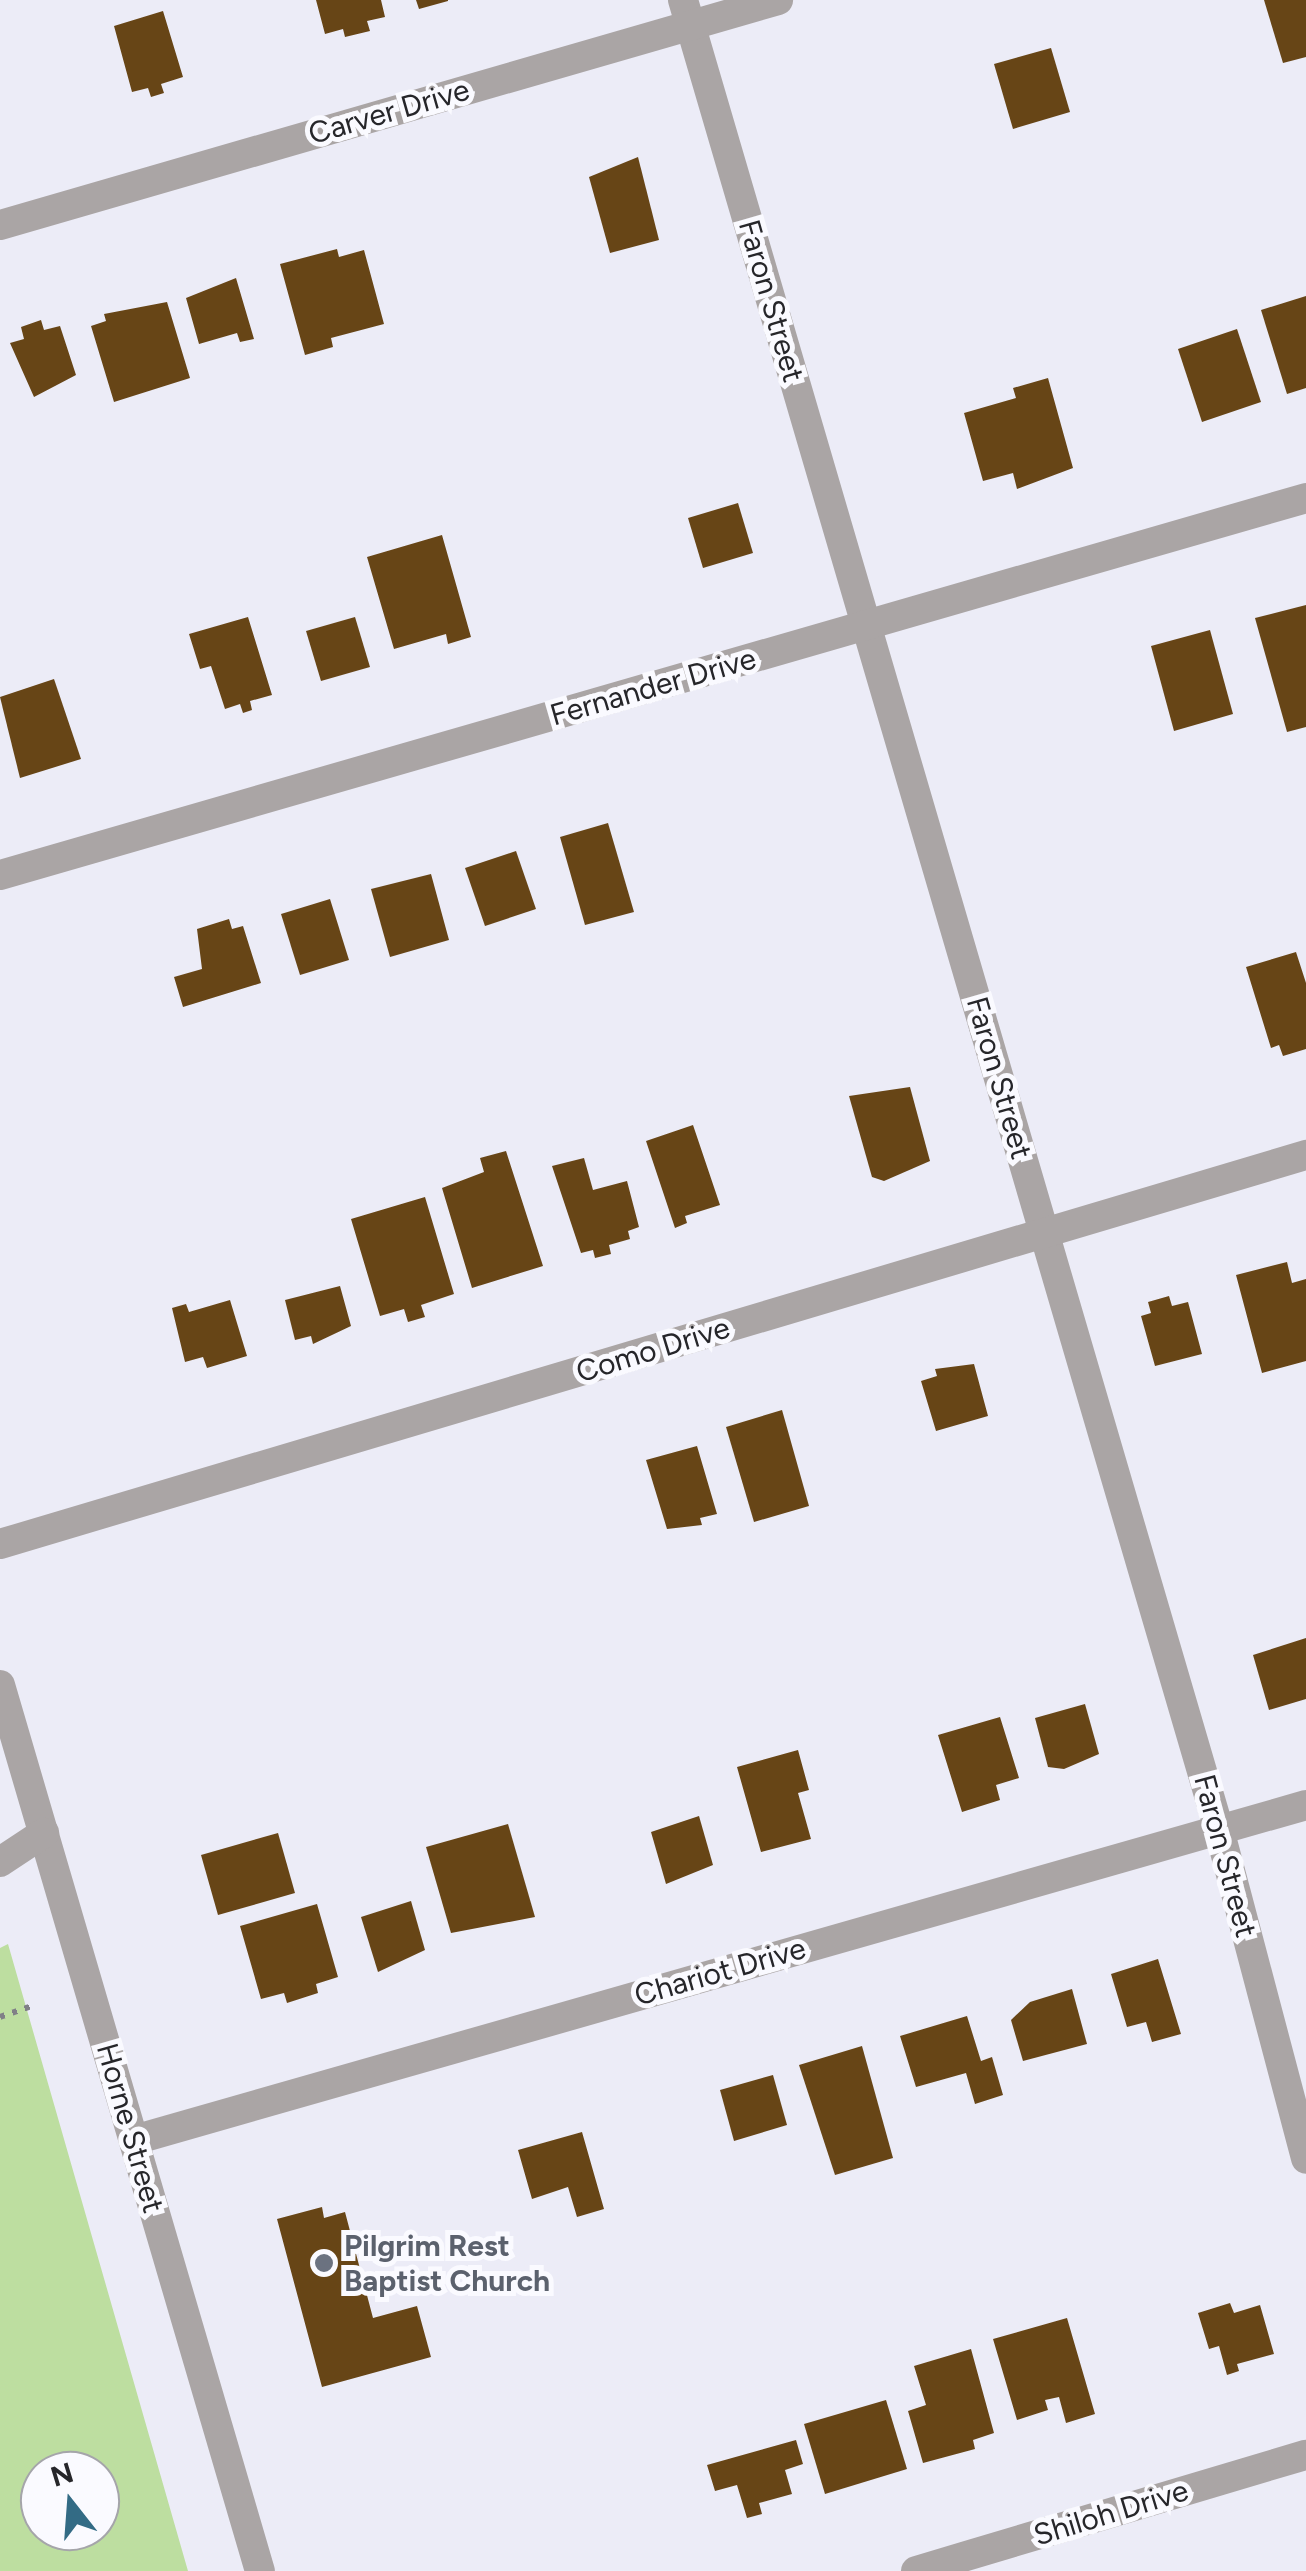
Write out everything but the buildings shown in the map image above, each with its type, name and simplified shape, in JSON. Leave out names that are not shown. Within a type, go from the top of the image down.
[{"type":"street","name":"Carver Drive","points":[[0,225],[687,13],[778,0]]},
{"type":"street","name":"Faron Street","points":[[687,13],[1219,1830],[1306,2158]]},
{"type":"street","name":"Fernander Drive","points":[[0,876],[1306,498]]},
{"type":"street","name":"Como Drive","points":[[0,1544],[1306,1156]]},
{"type":"street","name":"Horne Street","points":[[2,1700],[260,2571]]},
{"type":"street","name":"Chariot Drive","points":[[134,2140],[1306,1804]]},
{"type":"street","points":[[0,1862],[44,1832]]},
{"type":"street","name":"Shiloh Drive","points":[[916,2571],[1306,2456]]},
{"type":"path","points":[[0,2017],[34,2004]]},
{"type":"green space","points":[[8,1944],[188,2571],[0,2571],[0,1948]]},
{"type":"place","name":"Pilgrim Rest Baptist Church","points":[[324,2263]]}]
